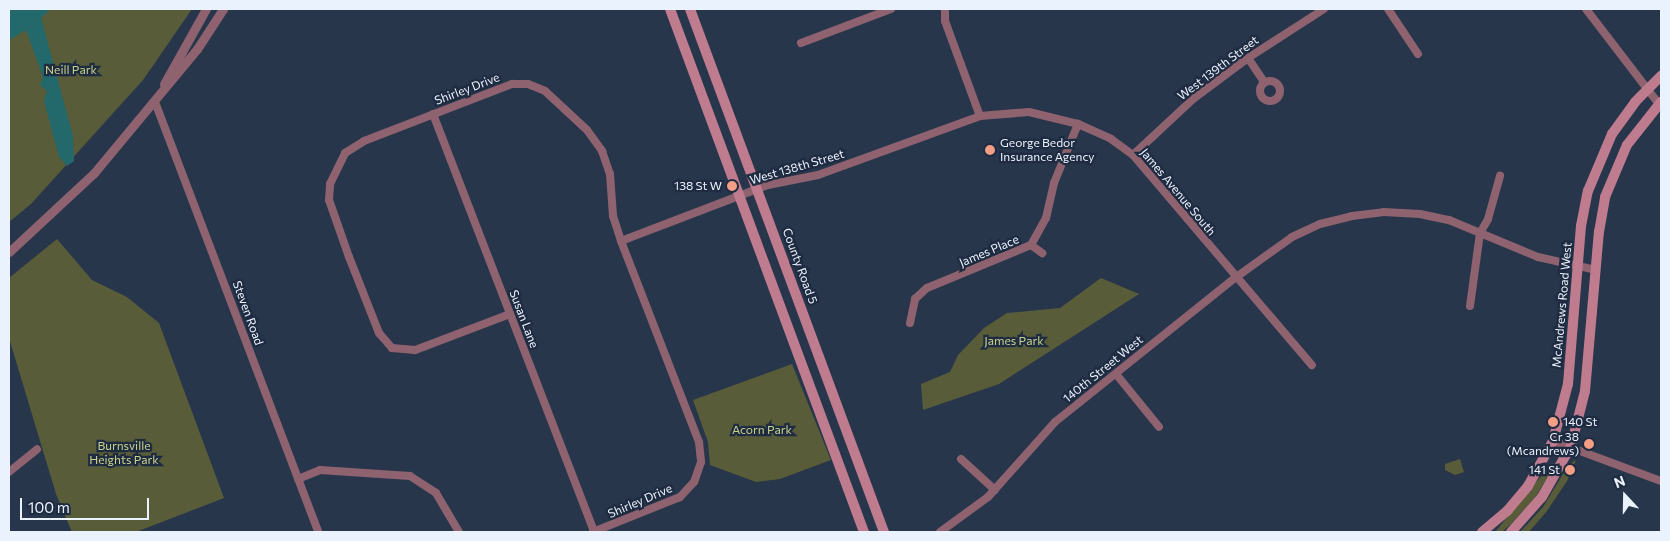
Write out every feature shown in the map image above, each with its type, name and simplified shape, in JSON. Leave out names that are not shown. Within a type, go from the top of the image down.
[{"type":"main road","points":[[670,9],[742,196],[864,532]]},
{"type":"main road","name":"County Road 5","points":[[690,9],[759,188],[884,532]]},
{"type":"main road","name":"McAndrews Road West","points":[[1482,532],[1508,510],[1528,486],[1553,441],[1568,384],[1577,267],[1584,208],[1594,172],[1612,134],[1647,89],[1661,76]]},
{"type":"main road","points":[[1511,532],[1542,497],[1571,446],[1585,391],[1601,214],[1611,179],[1627,144],[1660,103]]},
{"type":"street","points":[[155,102],[206,9]]},
{"type":"street","points":[[9,252],[94,173],[155,102],[197,49],[223,9]]},
{"type":"street","points":[[800,43],[891,9]]},
{"type":"street","points":[[945,9],[948,31],[980,116]]},
{"type":"street","name":"West 139th Street","points":[[1132,155],[1193,99],[1248,58],[1324,9]]},
{"type":"street","points":[[1388,9],[1418,54]]},
{"type":"street","points":[[1586,9],[1647,89],[1660,103]]},
{"type":"street","points":[[1248,58],[1264,82]]},
{"type":"street","name":"Shirley Drive","points":[[510,314],[415,350],[392,348],[378,334],[329,200],[330,184],[345,153],[364,141],[512,84],[528,84],[545,90],[587,130],[602,151],[610,174],[613,216],[621,241],[699,442],[701,462],[694,482],[680,497],[594,532]]},
{"type":"street","name":"Steven Road","points":[[155,102],[318,532]]},
{"type":"street","name":"James Avenue South","points":[[980,116],[1029,112],[1078,124],[1111,138],[1132,155],[1235,278]]},
{"type":"street","name":"Susan Lane","points":[[432,114],[594,532]]},
{"type":"street","name":"West 138th Street","points":[[621,241],[759,188],[818,174],[980,116]]},
{"type":"street","name":"James Place","points":[[910,323],[915,299],[927,288],[1031,245],[1046,218],[1054,183],[1078,124]]},
{"type":"street","points":[[1470,306],[1480,233],[1488,219],[1500,176]]},
{"type":"street","name":"140th Street West","points":[[940,532],[973,510],[995,490],[1054,422],[1235,278],[1292,237],[1352,216],[1384,212],[1420,214],[1449,220],[1538,257],[1596,270]]},
{"type":"street","points":[[1031,245],[1042,253]]},
{"type":"street","points":[[1235,278],[1312,365]]},
{"type":"street","points":[[1116,374],[1159,428]]},
{"type":"street","points":[[1553,441],[1571,446],[1661,481]]},
{"type":"street","points":[[9,472],[37,449]]},
{"type":"street","points":[[961,458],[995,490]]},
{"type":"street","points":[[298,479],[320,470],[410,476],[436,493],[459,532]]},
{"type":"green space","name":"Neill Park","points":[[9,9],[192,9],[143,80],[31,204],[9,222]]},
{"type":"green space","name":"Burnsville Heights Park","points":[[57,239],[92,280],[127,297],[159,323],[224,498],[136,532],[72,532],[56,494],[9,338],[9,278]]},
{"type":"green space","name":"James Park","points":[[1101,278],[1139,294],[999,384],[923,410],[921,384],[950,372],[958,355],[984,328],[1007,313],[1060,308]]},
{"type":"green space","name":"Acorn Park","points":[[792,364],[831,460],[780,479],[756,482],[710,465],[708,442],[693,400]]},
{"type":"green space","points":[[1460,459],[1464,472],[1455,475],[1445,470],[1445,464]]},
{"type":"green space","points":[[1576,460],[1567,481],[1547,511],[1529,532],[1520,532],[1543,507],[1569,464]]},
{"type":"green space","points":[[1552,463],[1555,465],[1536,496],[1502,532],[1495,532]]},
{"type":"shaded area","points":[[9,9],[51,9],[41,18],[73,136],[74,161],[67,166],[59,157],[44,101],[47,91],[40,85],[43,77],[26,30],[9,40]]},
{"type":"place","name":"George Bedor Insurance Agency","points":[[990,150]]},
{"type":"place","name":"138 St W","points":[[732,186]]},
{"type":"place","name":"140 St","points":[[1553,422]]},
{"type":"place","name":"Cr 38 (Mcandrews)","points":[[1589,444]]},
{"type":"place","name":"141 St","points":[[1570,470]]}]
